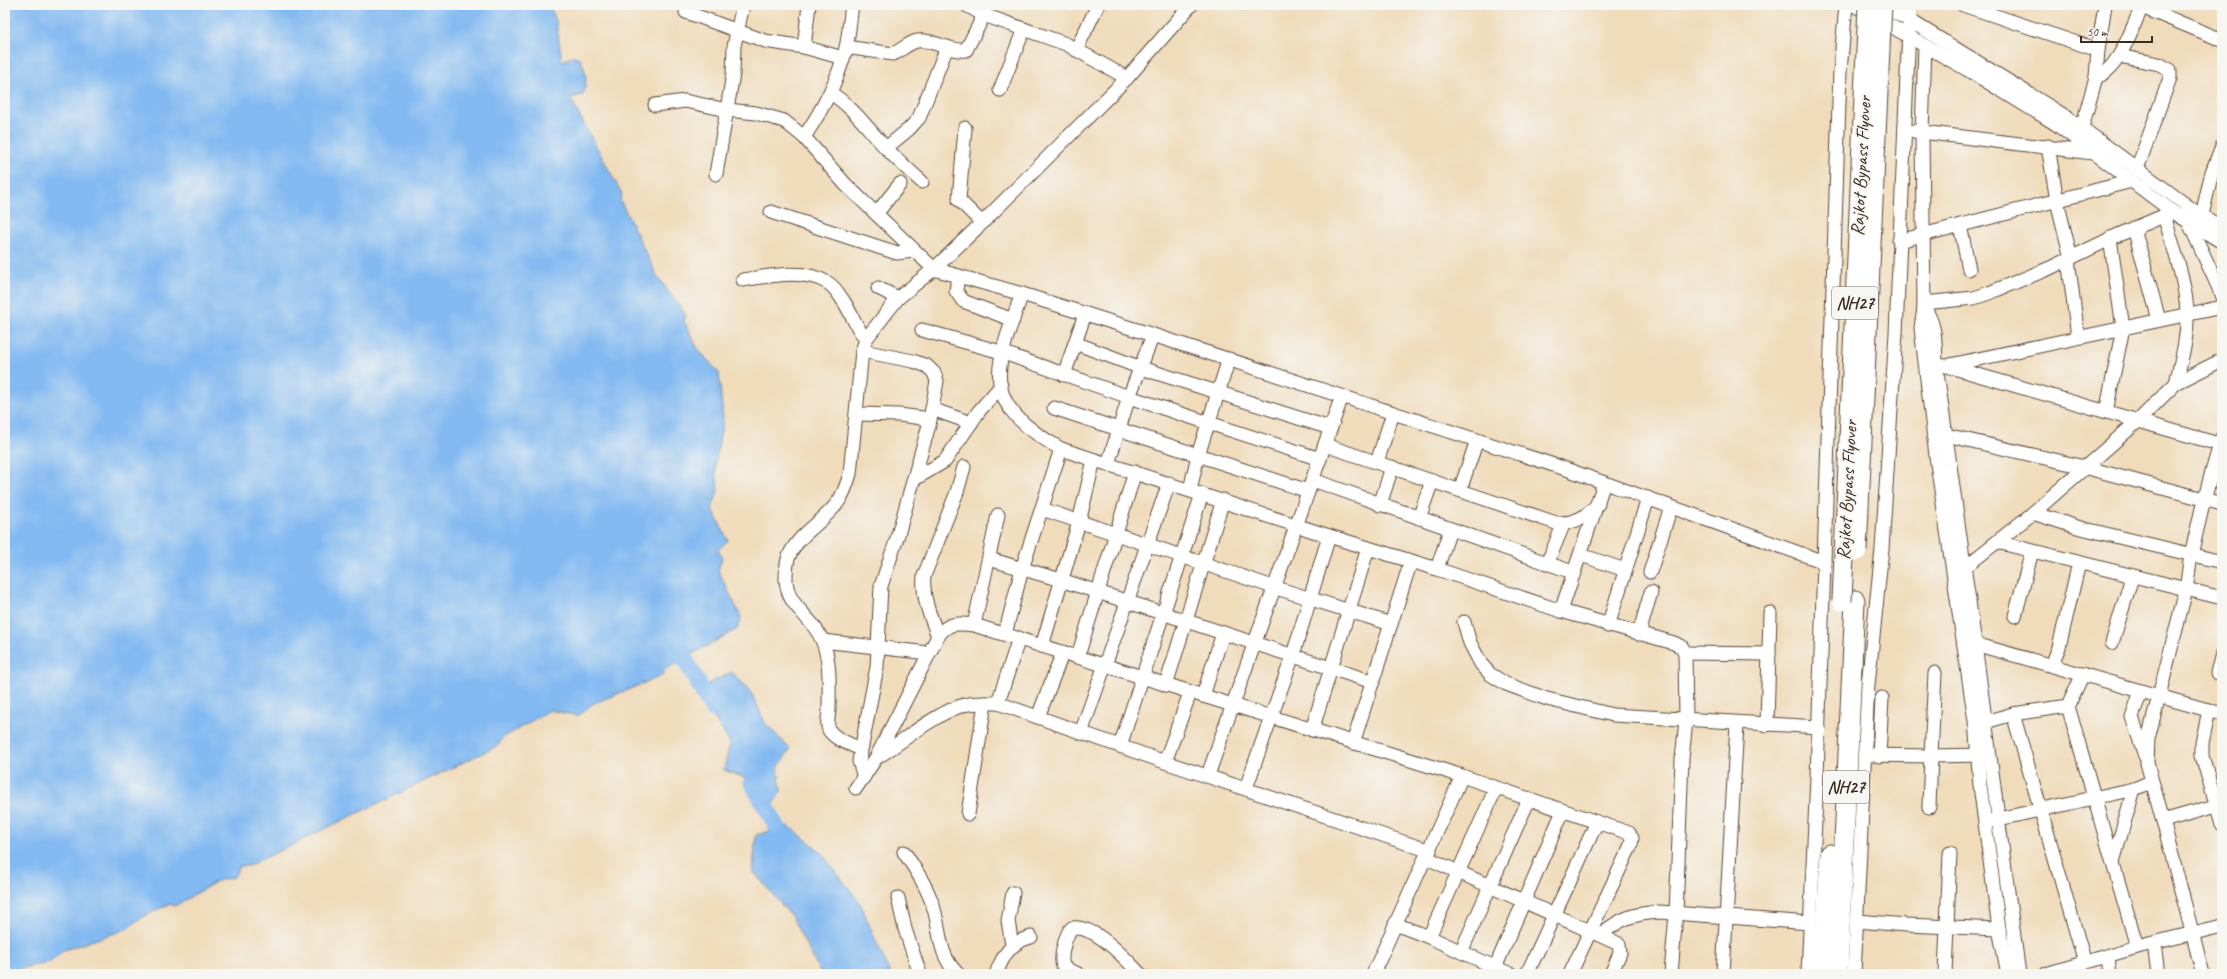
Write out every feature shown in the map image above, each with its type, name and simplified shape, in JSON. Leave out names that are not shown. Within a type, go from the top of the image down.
[{"type":"highway","name":"Rajkot Bypass Flyover","points":[[1838,974],[1868,5]]},
{"type":"highway","name":"Rajkot Bypass Flyover","points":[[1823,974],[1849,600],[1881,5]]},
{"type":"street","points":[[716,174],[733,74],[734,46],[743,5]]},
{"type":"street","points":[[804,47],[809,5]]},
{"type":"street","points":[[804,137],[831,94],[845,52],[852,5]]},
{"type":"street","points":[[1076,50],[1098,5]]},
{"type":"street","points":[[864,345],[898,298],[934,269],[982,223],[1127,78],[1190,5]]},
{"type":"street","points":[[1808,974],[1819,727],[1840,71],[1846,5]]},
{"type":"street","points":[[1854,5],[1975,74],[2096,153],[2132,181],[2168,214],[2189,223],[2222,242]]},
{"type":"street","points":[[1881,5],[1909,20],[2081,127],[2202,216],[2222,228]]},
{"type":"street","points":[[1854,974],[1868,685],[1882,549],[1910,5]]},
{"type":"street","points":[[1962,5],[2098,50]]},
{"type":"street","points":[[2078,141],[2096,77],[2098,50],[2105,5]]},
{"type":"street","points":[[2096,77],[2110,70],[2119,56],[2143,6],[2222,40]]},
{"type":"street","points":[[686,12],[765,41],[845,52],[893,54],[909,44],[918,41],[960,51],[969,48],[975,9],[1050,38],[1076,50],[1127,78]]},
{"type":"street","points":[[1000,90],[1024,29]]},
{"type":"street","points":[[1925,46],[1922,132],[1924,306],[1933,321],[1940,435],[1970,644],[1985,722],[1983,756]]},
{"type":"street","points":[[886,148],[909,129],[919,118],[947,48]]},
{"type":"street","points":[[2119,56],[2159,64],[2170,70],[2170,78],[2137,169]]},
{"type":"street","points":[[831,94],[854,111],[886,148],[922,182]]},
{"type":"street","points":[[655,105],[685,101],[727,110],[756,113],[784,122],[804,137],[846,184],[934,269],[1022,294],[1393,412],[1648,498],[1824,562]]},
{"type":"street","points":[[965,128],[959,200],[982,223]]},
{"type":"street","points":[[1904,130],[2048,146],[2096,153]]},
{"type":"street","points":[[2048,146],[2056,202],[2070,258],[2078,337]]},
{"type":"street","points":[[2202,216],[2212,172],[2222,146]]},
{"type":"street","points":[[1899,241],[2056,202],[2132,181]]},
{"type":"street","points":[[876,214],[900,184]]},
{"type":"street","points":[[771,212],[897,253],[913,250]]},
{"type":"street","points":[[1924,306],[1974,298],[2070,258],[2110,238],[2168,214]]},
{"type":"street","points":[[2168,214],[2187,314],[2186,331],[2176,383]]},
{"type":"street","points":[[2189,223],[2222,295]]},
{"type":"street","points":[[1960,225],[1970,269]]},
{"type":"street","points":[[2134,228],[2159,320]]},
{"type":"street","points":[[2106,412],[2123,328],[2110,238]]},
{"type":"street","points":[[743,280],[783,274],[806,276],[829,283],[845,303],[864,345],[850,474],[845,491],[837,503],[799,540],[789,556],[785,569],[789,598],[806,614],[823,641],[828,685],[828,725],[830,731],[836,737],[860,749]]},
{"type":"street","points":[[958,276],[956,290],[963,301],[1013,320]]},
{"type":"street","points":[[878,288],[898,298]]},
{"type":"street","points":[[1022,294],[1001,352],[999,374],[1000,386],[1005,400],[1024,425],[1061,449],[1223,500],[1329,536],[1437,569],[1608,626],[1674,643],[1682,647],[1685,653],[1686,720],[1682,759],[1676,914],[1671,974]]},
{"type":"street","points":[[1936,365],[2222,307]]},
{"type":"street","points":[[1064,375],[1086,314]]},
{"type":"street","points":[[922,330],[1001,352],[1129,397],[1320,459]]},
{"type":"street","points":[[1108,464],[1129,397],[1153,335]]},
{"type":"street","points":[[1075,343],[1141,368],[1330,428]]},
{"type":"street","points":[[864,345],[927,366],[934,373],[937,381],[931,414],[914,480],[881,586],[877,667],[860,749],[859,762],[864,777]]},
{"type":"street","points":[[1120,746],[1182,557],[1196,492],[1198,455],[1220,393],[1229,359]]},
{"type":"street","points":[[1960,572],[2033,513],[2138,421],[2176,383],[2222,360]]},
{"type":"street","points":[[1936,365],[2138,421],[2221,442],[2204,500],[2191,555],[2186,590],[2148,738],[2147,763]]},
{"type":"street","points":[[914,480],[945,461],[971,423],[1000,386]]},
{"type":"street","points":[[1208,775],[1255,644],[1295,524],[1342,396]]},
{"type":"street","points":[[1054,408],[1198,455],[1380,505],[1575,573]]},
{"type":"street","points":[[1377,462],[1393,412]]},
{"type":"street","points":[[857,414],[931,414],[971,423]]},
{"type":"street","points":[[1940,435],[2084,467],[2222,504]]},
{"type":"street","points":[[1460,490],[1477,440]]},
{"type":"street","points":[[1325,445],[1556,523],[1575,521],[1584,516],[1598,504]]},
{"type":"street","points":[[1005,634],[1022,568],[1061,449]]},
{"type":"street","points":[[1042,646],[1079,522],[1094,460]]},
{"type":"street","points":[[938,636],[928,609],[923,589],[924,576],[957,492],[964,467]]},
{"type":"street","points":[[1380,505],[1392,467]]},
{"type":"street","points":[[1078,656],[1117,535],[1135,472]]},
{"type":"street","points":[[1419,518],[1432,481]]},
{"type":"street","points":[[1081,733],[1169,483]]},
{"type":"street","points":[[1561,611],[1604,483]]},
{"type":"street","points":[[1608,626],[1648,498]]},
{"type":"street","points":[[1166,685],[1187,622],[1223,500]]},
{"type":"street","points":[[1650,572],[1671,507]]},
{"type":"street","points":[[1042,509],[1273,587],[1391,624]]},
{"type":"street","points":[[2033,513],[2077,527],[2222,562]]},
{"type":"street","points":[[974,625],[998,515]]},
{"type":"street","points":[[1547,564],[1564,523]]},
{"type":"street","points":[[1437,569],[1450,530]]},
{"type":"street","points":[[1246,788],[1312,598],[1329,536]]},
{"type":"street","points":[[1997,542],[2032,552],[2222,598]]},
{"type":"street","points":[[1312,730],[1368,548]]},
{"type":"street","points":[[2015,616],[2032,552]]},
{"type":"street","points":[[1581,555],[1625,570]]},
{"type":"street","points":[[989,559],[1061,580],[1373,682]]},
{"type":"street","points":[[1353,743],[1412,561]]},
{"type":"street","points":[[2052,665],[2059,647],[2079,563]]},
{"type":"street","points":[[2112,643],[2132,576]]},
{"type":"street","points":[[1639,634],[1652,592]]},
{"type":"street","points":[[1767,725],[1770,613]]},
{"type":"street","points":[[1464,622],[1470,643],[1481,664],[1490,674],[1506,684],[1554,701],[1606,713],[1737,724],[1819,727]]},
{"type":"street","points":[[856,788],[876,758],[928,653],[938,636],[944,628],[952,624],[974,625],[1462,776],[1629,833],[1632,838],[1631,845],[1596,932],[1570,974]]},
{"type":"street","points":[[1203,696],[1223,633]]},
{"type":"street","points":[[968,814],[991,703],[1019,638]]},
{"type":"street","points":[[823,641],[878,646],[928,653]]},
{"type":"street","points":[[1970,644],[2052,665],[2222,714]]},
{"type":"street","points":[[1970,644],[1975,721],[1983,756],[1991,821],[1999,929],[2008,974]]},
{"type":"street","points":[[1038,717],[1063,652]]},
{"type":"street","points":[[1685,653],[1768,654]]},
{"type":"street","points":[[2217,673],[2222,654]]},
{"type":"street","points":[[1929,806],[1935,673]]},
{"type":"street","points":[[2083,674],[2068,706],[2137,947]]},
{"type":"street","points":[[2141,690],[2132,717],[2147,763],[2194,934],[2203,974]]},
{"type":"street","points":[[1165,762],[1190,692]]},
{"type":"street","points":[[1880,756],[1882,698]]},
{"type":"street","points":[[876,758],[936,718],[962,705],[991,703],[1038,717],[1165,762],[1246,788],[1428,854],[1457,872],[1596,932],[1619,944],[1621,948],[1620,953],[1611,974]]},
{"type":"street","points":[[1985,722],[2013,714],[2068,706]]},
{"type":"street","points":[[2209,710],[2201,750],[2219,805],[2222,824]]},
{"type":"street","points":[[2013,714],[2084,963]]},
{"type":"street","points":[[1723,974],[1737,724]]},
{"type":"street","points":[[1865,756],[1983,756]]},
{"type":"street","points":[[1373,974],[1462,776]]},
{"type":"street","points":[[1991,821],[2039,809],[2134,789],[2151,782]]},
{"type":"street","points":[[1429,936],[1496,788]]},
{"type":"street","points":[[2112,864],[2134,789]]},
{"type":"street","points":[[1461,952],[1529,799]]},
{"type":"street","points":[[2163,821],[2219,805]]},
{"type":"street","points":[[1495,968],[1562,811]]},
{"type":"street","points":[[1991,821],[2019,974]]},
{"type":"street","points":[[1527,974],[1597,822]]},
{"type":"street","points":[[904,852],[926,888],[934,910],[944,956],[958,974]]},
{"type":"street","points":[[1945,974],[1950,853]]},
{"type":"street","points":[[1012,945],[1008,921],[1013,893]]},
{"type":"street","points":[[898,898],[905,929],[920,974]]},
{"type":"street","points":[[1596,932],[1637,913],[1676,914],[1810,923]]},
{"type":"street","points":[[1857,921],[1906,925],[1946,925],[1999,929]]},
{"type":"street","points":[[1395,924],[1429,936],[1510,974]]},
{"type":"street","points":[[2051,973],[2137,947],[2222,926]]},
{"type":"street","points":[[1086,974],[1078,974],[1064,967],[1061,961],[1068,932],[1072,928],[1077,927],[1107,943],[1140,974]]},
{"type":"street","points":[[996,974],[1003,957],[1012,945],[1020,940],[1031,937]]},
{"type":"street","points":[[2154,943],[2158,974]]},
{"type":"street","points":[[2108,957],[2110,974]]},
{"type":"water","points":[[5,5],[549,5],[556,20],[562,61],[574,56],[580,58],[585,72],[586,81],[583,95],[570,98],[622,194],[620,200],[657,276],[686,315],[684,321],[698,349],[719,373],[723,420],[715,463],[718,491],[712,509],[728,540],[718,550],[722,558],[718,570],[741,617],[737,629],[664,670],[662,676],[592,704],[578,716],[550,710],[501,739],[499,745],[248,866],[239,866],[234,877],[217,881],[175,906],[169,904],[141,918],[127,929],[64,950],[50,962],[14,970],[5,969]]},
{"type":"water","points":[[732,672],[751,692],[765,723],[790,749],[778,768],[781,791],[772,806],[751,797],[745,778],[724,770],[730,743],[711,713],[703,705],[700,688]]},
{"type":"water","points":[[789,826],[819,850],[860,903],[890,974],[821,974],[792,917],[753,871],[756,835]]},
{"type":"waterway","points":[[673,638],[712,708]]},
{"type":"waterway","points":[[752,782],[789,848]]}]
